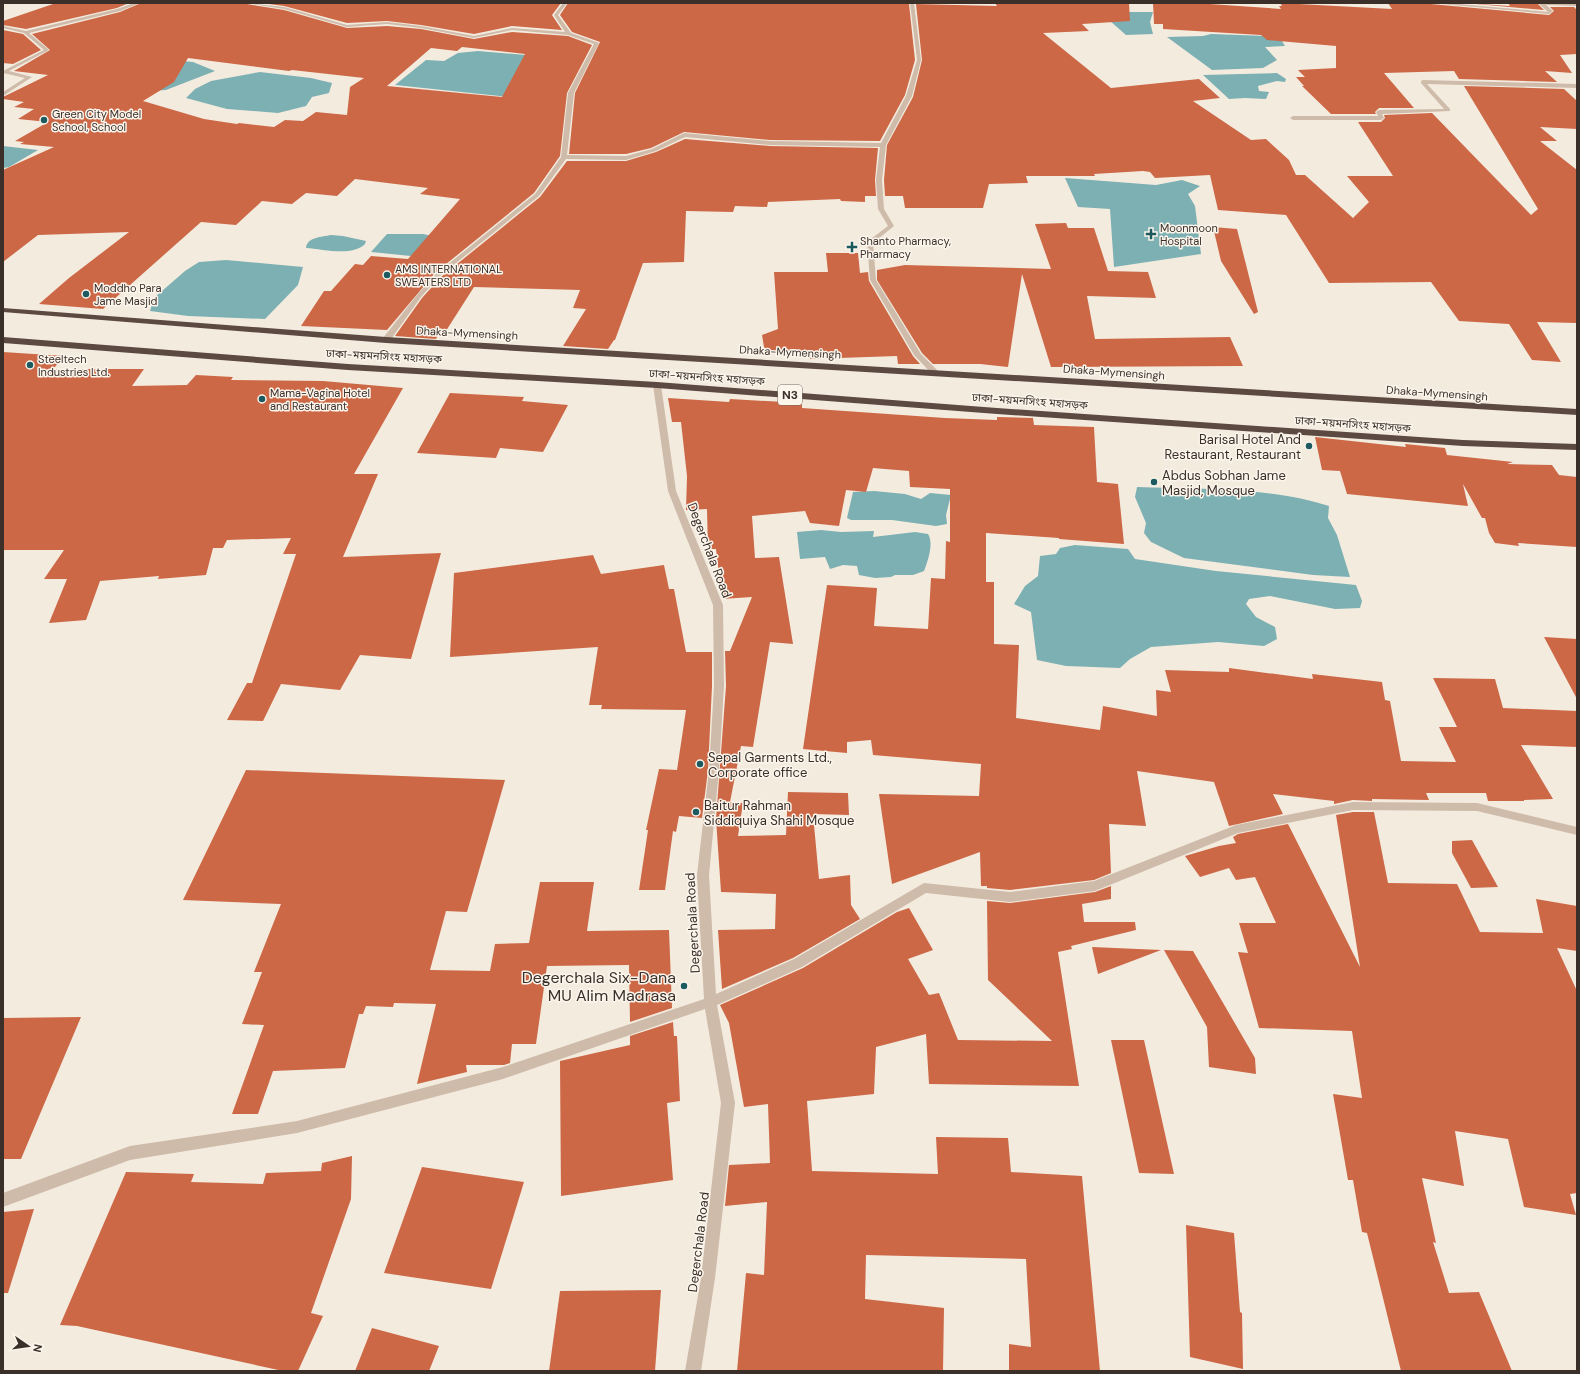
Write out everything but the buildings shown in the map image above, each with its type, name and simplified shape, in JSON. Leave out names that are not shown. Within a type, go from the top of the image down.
[{"type":"highway","name":"Dhaka-Mymensingh","points":[[3,310],[386,340],[1577,412]]},
{"type":"highway","name":"ঢাকা-ময়মনসিংহ মহাসড়ক","points":[[3,340],[348,367],[657,385],[1005,412],[1455,443],[1577,447]]},
{"type":"street","points":[[3,27],[26,32],[118,10],[138,3]]},
{"type":"street","points":[[249,3],[284,8],[348,26],[387,23],[421,27],[474,37],[512,28],[569,34],[597,43],[571,93],[564,156],[537,195],[438,275],[419,296],[386,340]]},
{"type":"street","points":[[565,3],[556,14],[569,34]]},
{"type":"street","points":[[912,3],[919,60],[909,96],[883,145],[879,180],[880,209],[891,226],[870,242],[873,280],[918,355],[936,373]]},
{"type":"street","points":[[1433,3],[1551,11],[1542,4]]},
{"type":"street","points":[[1542,4],[1577,5]]},
{"type":"street","points":[[3,94],[29,77],[4,72],[46,50],[26,32]]},
{"type":"street","points":[[1293,118],[1381,118],[1379,112],[1448,110],[1423,82],[1577,86]]},
{"type":"street","points":[[564,156],[626,158],[654,150],[684,135],[770,143],[883,145]]},
{"type":"street","name":"Degerchala Road","points":[[657,385],[672,491],[718,605],[719,686],[714,770],[703,875],[710,1002],[728,1103],[708,1278],[693,1371]]},
{"type":"street","points":[[3,1200],[130,1153],[297,1127],[504,1073],[710,1002],[798,963],[924,888],[1010,896],[1095,886],[1236,829],[1353,806],[1477,807],[1577,831]]},
{"type":"water","points":[[1093,6],[1124,12],[1153,12],[1150,22],[1153,34],[1126,35]]},
{"type":"water","points":[[1211,34],[1267,36],[1282,41],[1285,46],[1265,47],[1277,60],[1263,68],[1212,70],[1167,37],[1203,36]]},
{"type":"water","points":[[478,51],[550,57],[509,97],[395,85],[426,60],[444,61],[458,53]]},
{"type":"water","points":[[161,59],[193,62],[215,71],[166,90],[121,93]]},
{"type":"water","points":[[260,72],[311,78],[332,83],[329,93],[312,97],[306,106],[278,113],[227,109],[186,98],[195,89],[211,81]]},
{"type":"water","points":[[1277,73],[1286,79],[1285,82],[1277,81],[1258,86],[1259,91],[1269,92],[1266,99],[1229,99],[1203,75]]},
{"type":"water","points":[[3,146],[38,150],[9,167],[3,168]]},
{"type":"water","points":[[1065,178],[1156,185],[1182,180],[1200,186],[1188,194],[1195,206],[1201,254],[1114,267],[1110,209],[1078,207]]},
{"type":"water","points":[[387,234],[423,234],[437,237],[411,256],[371,252]]},
{"type":"water","points":[[331,235],[366,241],[365,244],[359,248],[345,251],[329,251],[306,248],[307,244],[312,240]]},
{"type":"water","points":[[226,260],[303,267],[298,285],[265,319],[188,316],[150,311],[154,298],[185,271],[199,262]]},
{"type":"water","points":[[1137,487],[1259,492],[1284,495],[1329,506],[1328,518],[1337,535],[1350,577],[1313,575],[1184,558],[1151,542],[1144,533],[1146,523],[1135,497]]},
{"type":"water","points":[[874,491],[905,494],[921,499],[930,493],[951,495],[946,515],[947,524],[936,526],[892,520],[851,520],[847,518],[853,492]]},
{"type":"water","points":[[821,530],[841,532],[874,531],[873,537],[915,532],[928,534],[930,538],[929,557],[924,571],[913,575],[895,575],[891,577],[875,578],[859,575],[857,566],[843,565],[830,569],[825,557],[800,559],[797,532]]},
{"type":"water","points":[[1075,545],[1128,549],[1135,559],[1216,571],[1356,585],[1362,601],[1360,608],[1335,609],[1270,596],[1249,599],[1246,604],[1256,617],[1275,627],[1277,639],[1264,646],[1218,642],[1151,647],[1130,659],[1120,668],[1066,666],[1037,660],[1031,612],[1014,604],[1025,586],[1038,576],[1040,556],[1056,554],[1060,548]]},
{"type":"place","name":"Green City Model School, School","points":[[44,120]]},
{"type":"place","name":"Moonmoon Hospital","points":[[1151,234]]},
{"type":"place","name":"Shanto Pharmacy, Pharmacy","points":[[852,247]]},
{"type":"place","name":"AMS INTERNATIONAL SWEATERS LTD","points":[[387,275]]},
{"type":"place","name":"Moddho Para Jame Masjid","points":[[86,294]]},
{"type":"place","name":"Steeltech Industries Ltd.","points":[[30,365]]},
{"type":"place","name":"Mama-Vagina Hotel and Restaurant","points":[[262,399]]},
{"type":"place","name":"Barisal Hotel And Restaurant, Restaurant","points":[[1309,446]]},
{"type":"place","name":"Abdus Sobhan Jame Masjid, Mosque","points":[[1154,482]]},
{"type":"place","name":"Sepal Garments Ltd., Corporate office","points":[[700,764]]},
{"type":"place","name":"Baitur Rahman Siddiquiya Shahi Mosque","points":[[696,812]]},
{"type":"place","name":"Degerchala Six-Dana MU Alim Madrasa","points":[[684,986]]}]
